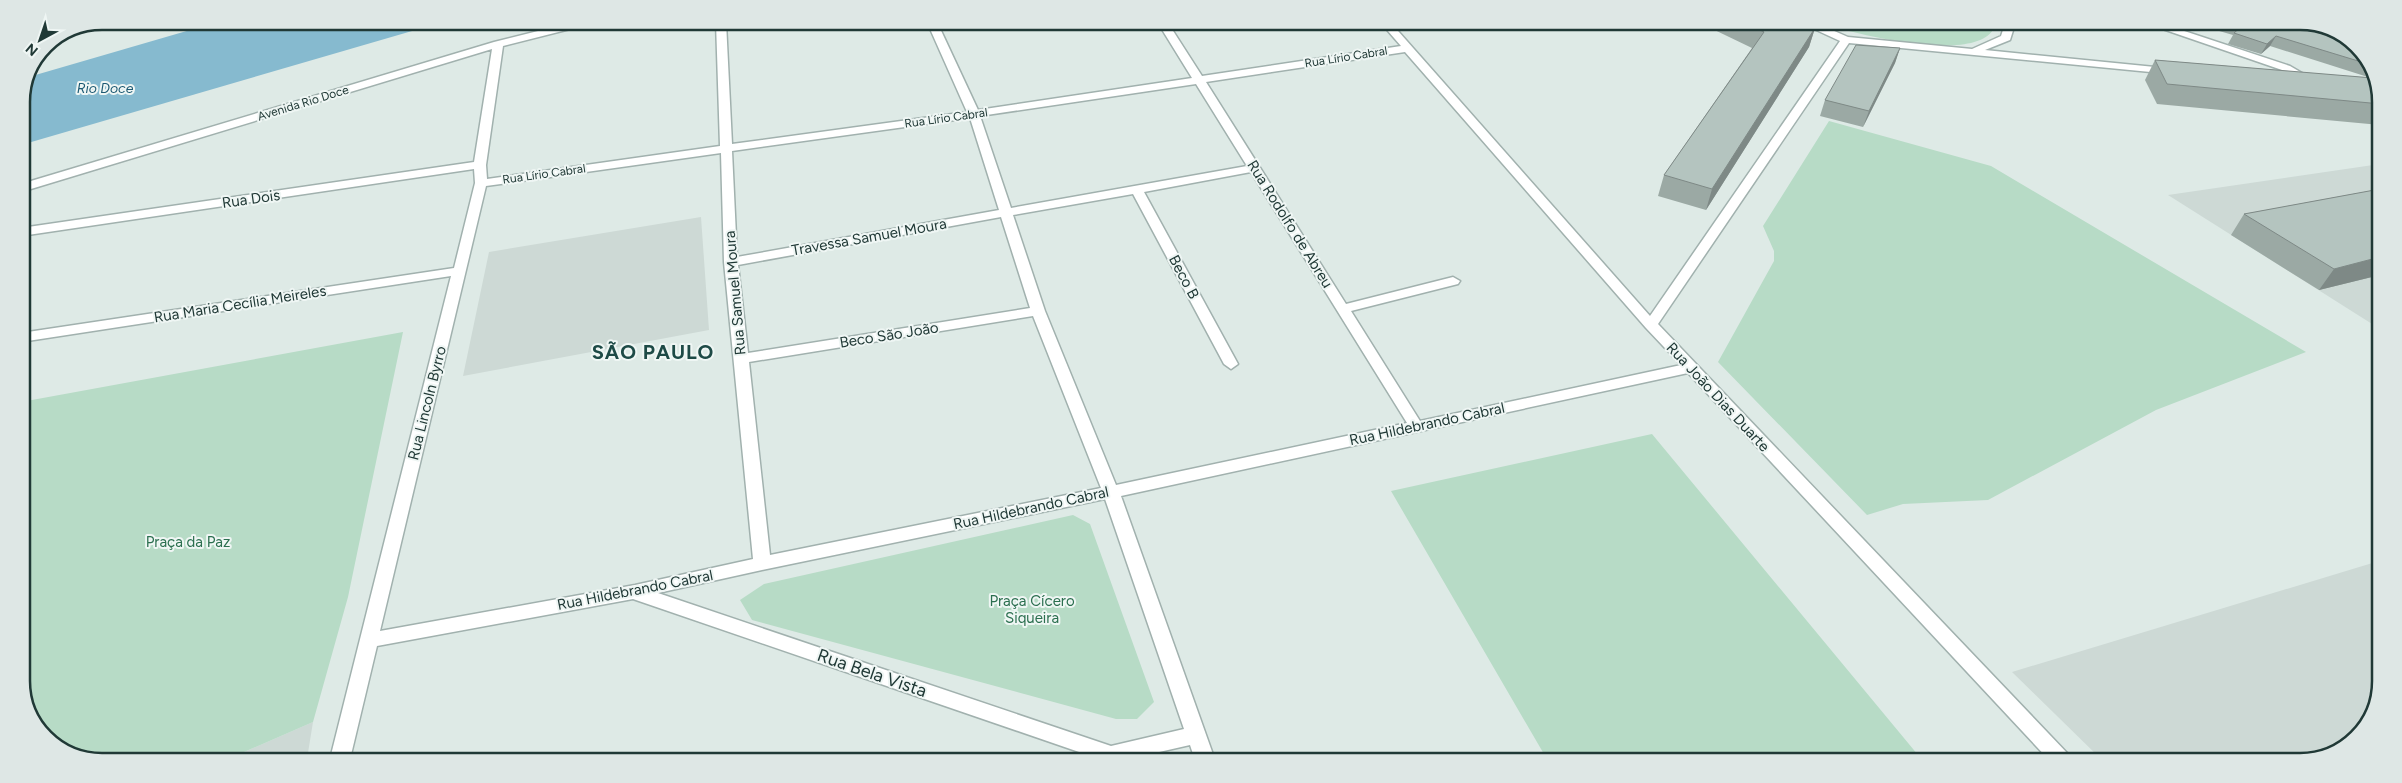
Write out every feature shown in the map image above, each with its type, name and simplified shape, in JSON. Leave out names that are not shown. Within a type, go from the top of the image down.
[{"type":"street","name":"Avenida Rio Doce","points":[[30,185],[498,44],[554,30]]},
{"type":"street","name":"Rua Samuel Moura","points":[[721,30],[730,262],[762,563]]},
{"type":"street","points":[[936,30],[974,114],[1038,311],[1111,492],[1202,753]]},
{"type":"street","name":"Rua Rodolfo de Abreu","points":[[1167,30],[1416,426]]},
{"type":"street","name":"Rua João Dias Duarte","points":[[1392,30],[1690,368],[2054,753]]},
{"type":"street","points":[[1822,30],[1846,40],[2183,72]]},
{"type":"street","points":[[1975,51],[2006,38],[2008,30]]},
{"type":"street","points":[[2171,30],[2286,68],[2321,87],[2292,84]]},
{"type":"street","points":[[1651,325],[1846,40]]},
{"type":"street","name":"Rua Lincoln Byrro","points":[[342,753],[481,183],[480,165],[498,44]]},
{"type":"street","name":"Rua Lírio Cabral","points":[[481,183],[727,150],[1409,48]]},
{"type":"street","name":"Rua Dois","points":[[30,231],[480,165]]},
{"type":"street","name":"Travessa Samuel Moura","points":[[730,262],[1007,212],[1138,191],[1255,168]]},
{"type":"street","name":"Beco B","points":[[1138,191],[1231,364]]},
{"type":"street","name":"Rua Maria Cecília Meireles","points":[[30,337],[459,271]]},
{"type":"street","points":[[1343,308],[1453,281]]},
{"type":"street","name":"Beco São João","points":[[741,359],[1038,311]]},
{"type":"street","name":"Rua Hildebrando Cabral","points":[[370,640],[635,592],[762,563],[1111,492],[1690,368]]},
{"type":"street","name":"Rua Bela Vista","points":[[635,592],[1106,753]]},
{"type":"street","points":[[1114,753],[1196,735]]},
{"type":"shaded area","points":[[2372,165],[2372,324],[2168,195]]},
{"type":"shaded area","points":[[701,217],[709,330],[463,376],[489,252]]},
{"type":"shaded area","points":[[2372,563],[2372,681],[2370,699],[2365,713],[2351,732],[2336,743],[2314,752],[2095,753],[2012,672]]},
{"type":"shaded area","points":[[313,722],[308,753],[242,753]]},
{"type":"green space","points":[[1847,30],[1993,30],[1980,40],[1961,45],[1910,43]]},
{"type":"green space","points":[[1829,121],[1991,166],[2306,352],[2156,410],[1988,500],[1903,504],[1867,515],[1718,362],[1774,261],[1774,251],[1763,226]]},
{"type":"green space","name":"Praça da Paz","points":[[403,332],[348,597],[313,722],[242,753],[102,753],[84,751],[62,741],[45,725],[31,695],[30,685],[30,400]]},
{"type":"green space","points":[[1652,434],[1916,753],[1543,753],[1391,491]]},
{"type":"green space","name":"Praça Cícero Siqueira","points":[[1073,515],[1090,524],[1154,702],[1137,719],[1116,719],[752,620],[740,600],[764,584]]},
{"type":"water","name":"Rio Doce","points":[[190,30],[416,30],[30,142],[31,88],[36,75]]},
{"type":"building","points":[[1760,30],[1814,30],[1712,189],[1664,175],[1764,32]]},
{"type":"building","points":[[2237,30],[2300,30],[2318,32],[2340,42],[2359,61],[2276,36],[2267,44],[2234,33]]},
{"type":"building","points":[[1856,45],[1900,48],[1869,111],[1825,100]]},
{"type":"building","points":[[2155,60],[2367,78],[2371,88],[2372,103],[2167,84]]},
{"type":"building","points":[[2372,190],[2372,259],[2334,269],[2244,214]]},
{"type":"district","name":"SÃO PAULO","points":[[653,352]]}]
